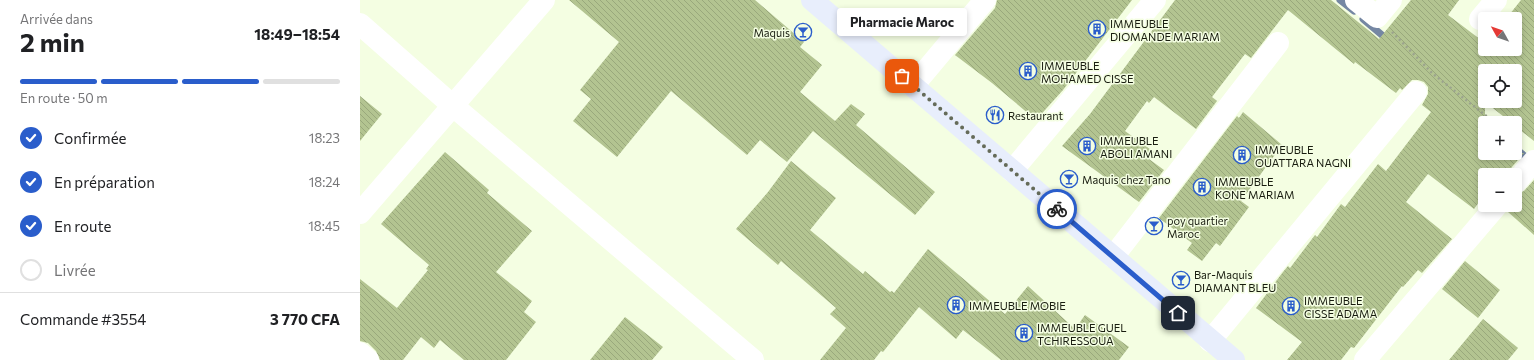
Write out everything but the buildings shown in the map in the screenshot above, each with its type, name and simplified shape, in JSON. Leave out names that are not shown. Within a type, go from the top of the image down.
[{"type":"street","points":[[360,213],[544,0]]},
{"type":"street","points":[[813,0],[1234,360]]},
{"type":"street","points":[[913,86],[985,0]]},
{"type":"street","points":[[1012,171],[1155,0]]},
{"type":"street","points":[[1356,0],[1377,17],[1391,0]]},
{"type":"street","points":[[1486,12],[1496,0]]},
{"type":"street","points":[[360,24],[452,105],[753,360]]},
{"type":"street","points":[[1113,257],[1278,43]]},
{"type":"street","points":[[1210,341],[1416,92]]},
{"type":"street","points":[[1522,175],[1534,161]]},
{"type":"street","points":[[1365,360],[1491,212]]},
{"type":"street","points":[[360,353],[368,360]]},
{"type":"path","points":[[1377,17],[1432,73],[1486,116]]},
{"type":"waterway","points":[[1340,0],[1354,11]]},
{"type":"waterway","points":[[1363,19],[1389,41]]},
{"type":"waterway","points":[[1522,154],[1527,158]]},
{"type":"way so far","points":[[902,76],[1057,209]]},
{"type":"place","name":"IMMEUBLE DIOMANDE MARIAM","points":[[1097,29]]},
{"type":"place","name":"Maquis","points":[[803,32]]},
{"type":"place","name":"IMMEUBLE MOHAMED CISSE","points":[[1028,71]]},
{"type":"place","name":"Pharmacie Maroc","points":[[902,76]]},
{"type":"place","name":"Restaurant","points":[[995,115]]},
{"type":"place","name":"IMMEUBLE ABOLI AMANI","points":[[1087,146]]},
{"type":"place","name":"IMMEUBLE OUATTARA NAGNI","points":[[1242,155]]},
{"type":"place","name":"Maquis chez Tano","points":[[1069,179]]},
{"type":"place","name":"IMMEUBLE KONE MARIAM","points":[[1202,187]]},
{"type":"place","name":"poy quartier Maroc","points":[[1154,226]]},
{"type":"place","name":"Bar-Maquis DIAMANT BLEU","points":[[1181,280]]},
{"type":"place","name":"IMMEUBLE MOBIE","points":[[956,305]]},
{"type":"place","name":"IMMEUBLE CISSE ADAMA","points":[[1291,306]]},
{"type":"place","name":"IMMEUBLE GUEL TCHIRESSOUA","points":[[1024,333]]},
{"type":"route","points":[[1057,209],[1178,313]]}]
